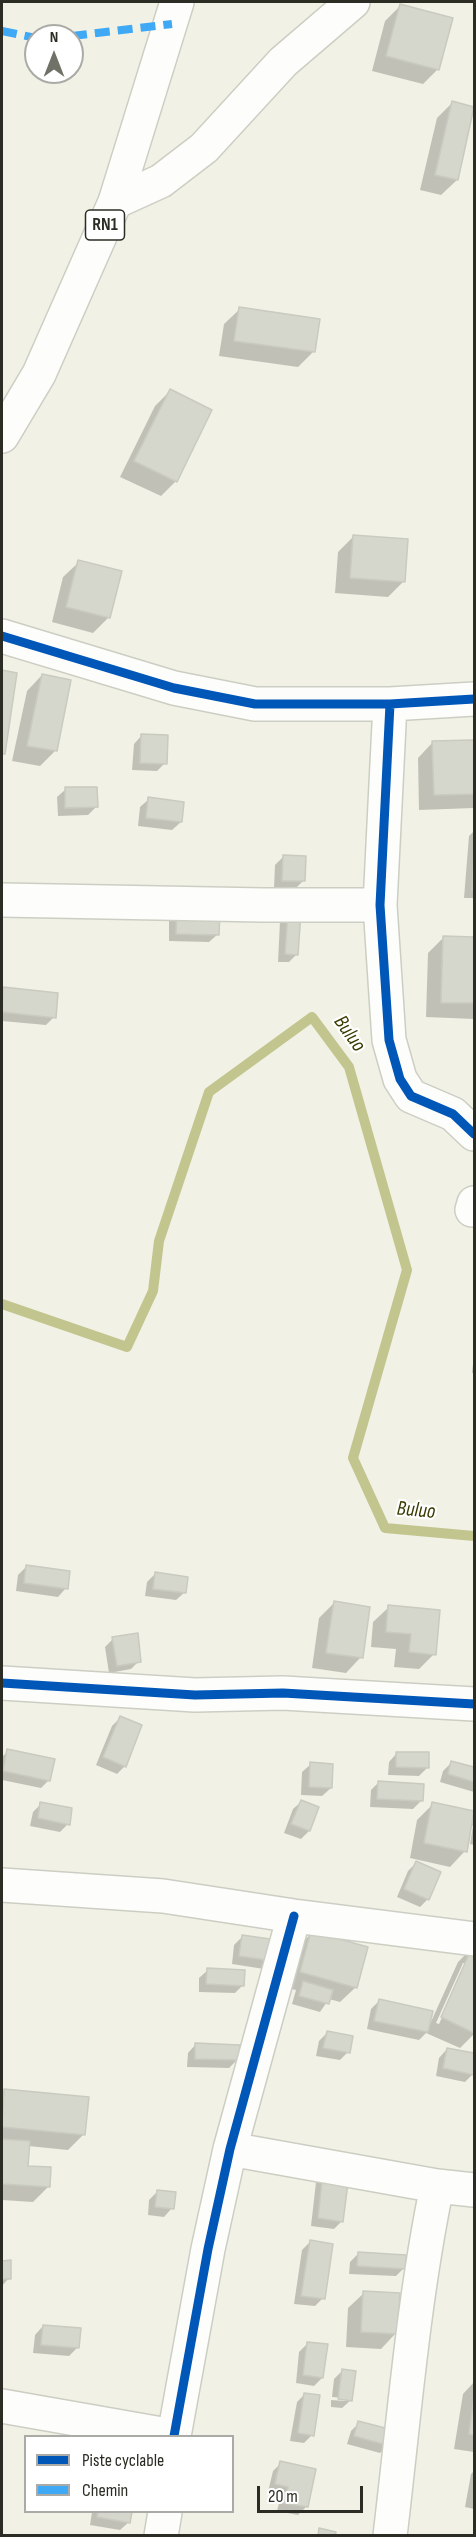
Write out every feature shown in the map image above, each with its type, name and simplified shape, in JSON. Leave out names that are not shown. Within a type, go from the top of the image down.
[{"type":"main road","name":"RN1","points":[[2,436],[39,374],[115,202],[177,2]]},
{"type":"main road","points":[[115,202],[161,181],[204,148],[283,62],[353,2]]},
{"type":"main road","points":[[2,636],[174,688],[255,704],[390,704],[474,699]]},
{"type":"main road","points":[[390,704],[380,905],[389,1040],[400,1079],[411,1096],[453,1114],[474,1134]]},
{"type":"main road","points":[[2,900],[380,905]]},
{"type":"main road","points":[[2,1683],[195,1695],[283,1693],[474,1704]]},
{"type":"main road","points":[[2,1885],[163,1896],[294,1916],[474,1939]]},
{"type":"main road","points":[[174,2435],[208,2249],[230,2149],[294,1916]]},
{"type":"main road","points":[[230,2149],[437,2186],[474,2190]]},
{"type":"main road","points":[[390,2535],[411,2335],[425,2244],[437,2186]]},
{"type":"main road","points":[[2,2406],[168,2435]]},
{"type":"main road","points":[[161,2535],[165,2513]]},
{"type":"building","points":[[400,4],[453,18],[439,70],[386,56]]},
{"type":"building","points":[[452,101],[474,107],[458,180],[435,175]]},
{"type":"building","points":[[239,307],[320,319],[315,352],[234,341]]},
{"type":"building","points":[[170,389],[212,410],[177,482],[134,461]]},
{"type":"building","points":[[353,535],[408,539],[405,582],[350,578]]},
{"type":"building","points":[[78,560],[122,571],[110,618],[66,607]]},
{"type":"building","points":[[2,670],[17,673],[5,754],[2,754]]},
{"type":"building","points":[[42,674],[71,680],[57,751],[27,746]]},
{"type":"building","points":[[141,734],[168,735],[167,764],[140,763]]},
{"type":"building","points":[[474,740],[474,794],[434,795],[432,741]]},
{"type":"building","points":[[65,787],[97,787],[98,807],[65,808]]},
{"type":"building","points":[[148,797],[184,802],[182,822],[146,818]]},
{"type":"building","points":[[283,855],[306,856],[305,881],[282,881]]},
{"type":"building","points":[[474,856],[474,890],[472,890]]},
{"type":"building","points":[[177,908],[220,909],[219,935],[176,934]]},
{"type":"building","points":[[288,911],[301,912],[298,955],[285,954]]},
{"type":"building","points":[[443,936],[474,937],[474,1003],[441,1003]]},
{"type":"building","points":[[3,987],[58,993],[56,1018],[2,1012]]},
{"type":"building","points":[[26,1565],[70,1571],[68,1589],[24,1583]]},
{"type":"building","points":[[155,1572],[188,1577],[186,1593],[153,1589]]},
{"type":"building","points":[[334,1601],[370,1607],[363,1658],[326,1653]]},
{"type":"building","points":[[388,1605],[440,1610],[436,1655],[409,1652],[411,1634],[386,1632]]},
{"type":"building","points":[[138,1633],[141,1662],[117,1666],[112,1637]]},
{"type":"building","points":[[120,1716],[142,1725],[126,1767],[103,1757]]},
{"type":"building","points":[[7,1749],[55,1759],[50,1781],[3,1771]]},
{"type":"building","points":[[396,1752],[429,1752],[429,1768],[396,1767]]},
{"type":"building","points":[[451,1761],[474,1767],[474,1782],[448,1774]]},
{"type":"building","points":[[310,1762],[333,1764],[332,1788],[309,1787]]},
{"type":"building","points":[[378,1781],[424,1784],[423,1801],[377,1799]]},
{"type":"building","points":[[301,1800],[319,1807],[310,1831],[291,1824]]},
{"type":"building","points":[[40,1802],[72,1808],[70,1825],[38,1818]]},
{"type":"building","points":[[432,1802],[474,1811],[467,1852],[424,1843]]},
{"type":"building","points":[[416,1861],[441,1872],[429,1900],[404,1889]]},
{"type":"building","points":[[311,1931],[368,1947],[357,1988],[300,1972]]},
{"type":"building","points":[[242,1935],[277,1940],[273,1961],[239,1956]]},
{"type":"building","points":[[474,1945],[474,2033],[441,2017]]},
{"type":"building","points":[[207,1968],[245,1970],[244,1986],[206,1984]]},
{"type":"building","points":[[303,1981],[333,1990],[329,2004],[299,1996]]},
{"type":"building","points":[[379,1999],[433,2011],[428,2032],[374,2021]]},
{"type":"building","points":[[327,2031],[353,2036],[350,2053],[323,2048]]},
{"type":"building","points":[[195,2043],[240,2045],[239,2060],[195,2059]]},
{"type":"building","points":[[447,2048],[474,2053],[474,2075],[443,2068]]},
{"type":"building","points":[[4,2089],[89,2097],[85,2135],[2,2127]]},
{"type":"building","points":[[2,2139],[30,2141],[28,2166],[51,2167],[50,2187],[2,2184]]},
{"type":"building","points":[[323,2172],[349,2175],[343,2222],[318,2218]]},
{"type":"building","points":[[157,2190],[176,2192],[174,2209],[155,2207]]},
{"type":"building","points":[[310,2240],[333,2244],[325,2299],[301,2296]]},
{"type":"building","points":[[358,2252],[406,2255],[406,2269],[357,2266]]},
{"type":"building","points":[[11,2260],[11,2279],[2,2279],[2,2261]]},
{"type":"building","points":[[363,2291],[400,2293],[397,2334],[361,2332]]},
{"type":"building","points":[[43,2325],[81,2328],[79,2348],[41,2345]]},
{"type":"building","points":[[307,2342],[328,2344],[323,2378],[303,2375]]},
{"type":"building","points":[[342,2369],[356,2371],[352,2401],[338,2399]]},
{"type":"building","points":[[304,2393],[320,2395],[314,2436],[298,2433]]},
{"type":"building","points":[[474,2397],[474,2435],[469,2434]]},
{"type":"building","points":[[358,2421],[393,2430],[390,2446],[354,2436]]},
{"type":"building","points":[[280,2461],[316,2469],[308,2507],[284,2503],[288,2487],[275,2484]]},
{"type":"building","points":[[98,2513],[132,2513],[130,2523],[97,2517]]},
{"type":"building","points":[[319,2528],[336,2532],[335,2536],[318,2536]]},
{"type":"waterway","name":"Buluo","points":[[2,1304],[127,1347],[153,1291],[159,1241],[209,1092],[312,1017],[349,1067],[407,1270],[353,1458],[385,1528],[474,1536]]},
{"type":"marked path","points":[[84,35],[172,24]]},
{"type":"marked path","points":[[2,31],[24,36]]},
{"type":"cycle path","points":[[2,636],[174,688],[255,704],[390,704],[474,699]]},
{"type":"cycle path","points":[[390,704],[380,905],[389,1040],[400,1079],[411,1096],[453,1114],[474,1134]]},
{"type":"cycle path","points":[[2,1683],[195,1695],[283,1693],[474,1704]]},
{"type":"cycle path","points":[[174,2435],[208,2249],[230,2149],[294,1916]]}]
